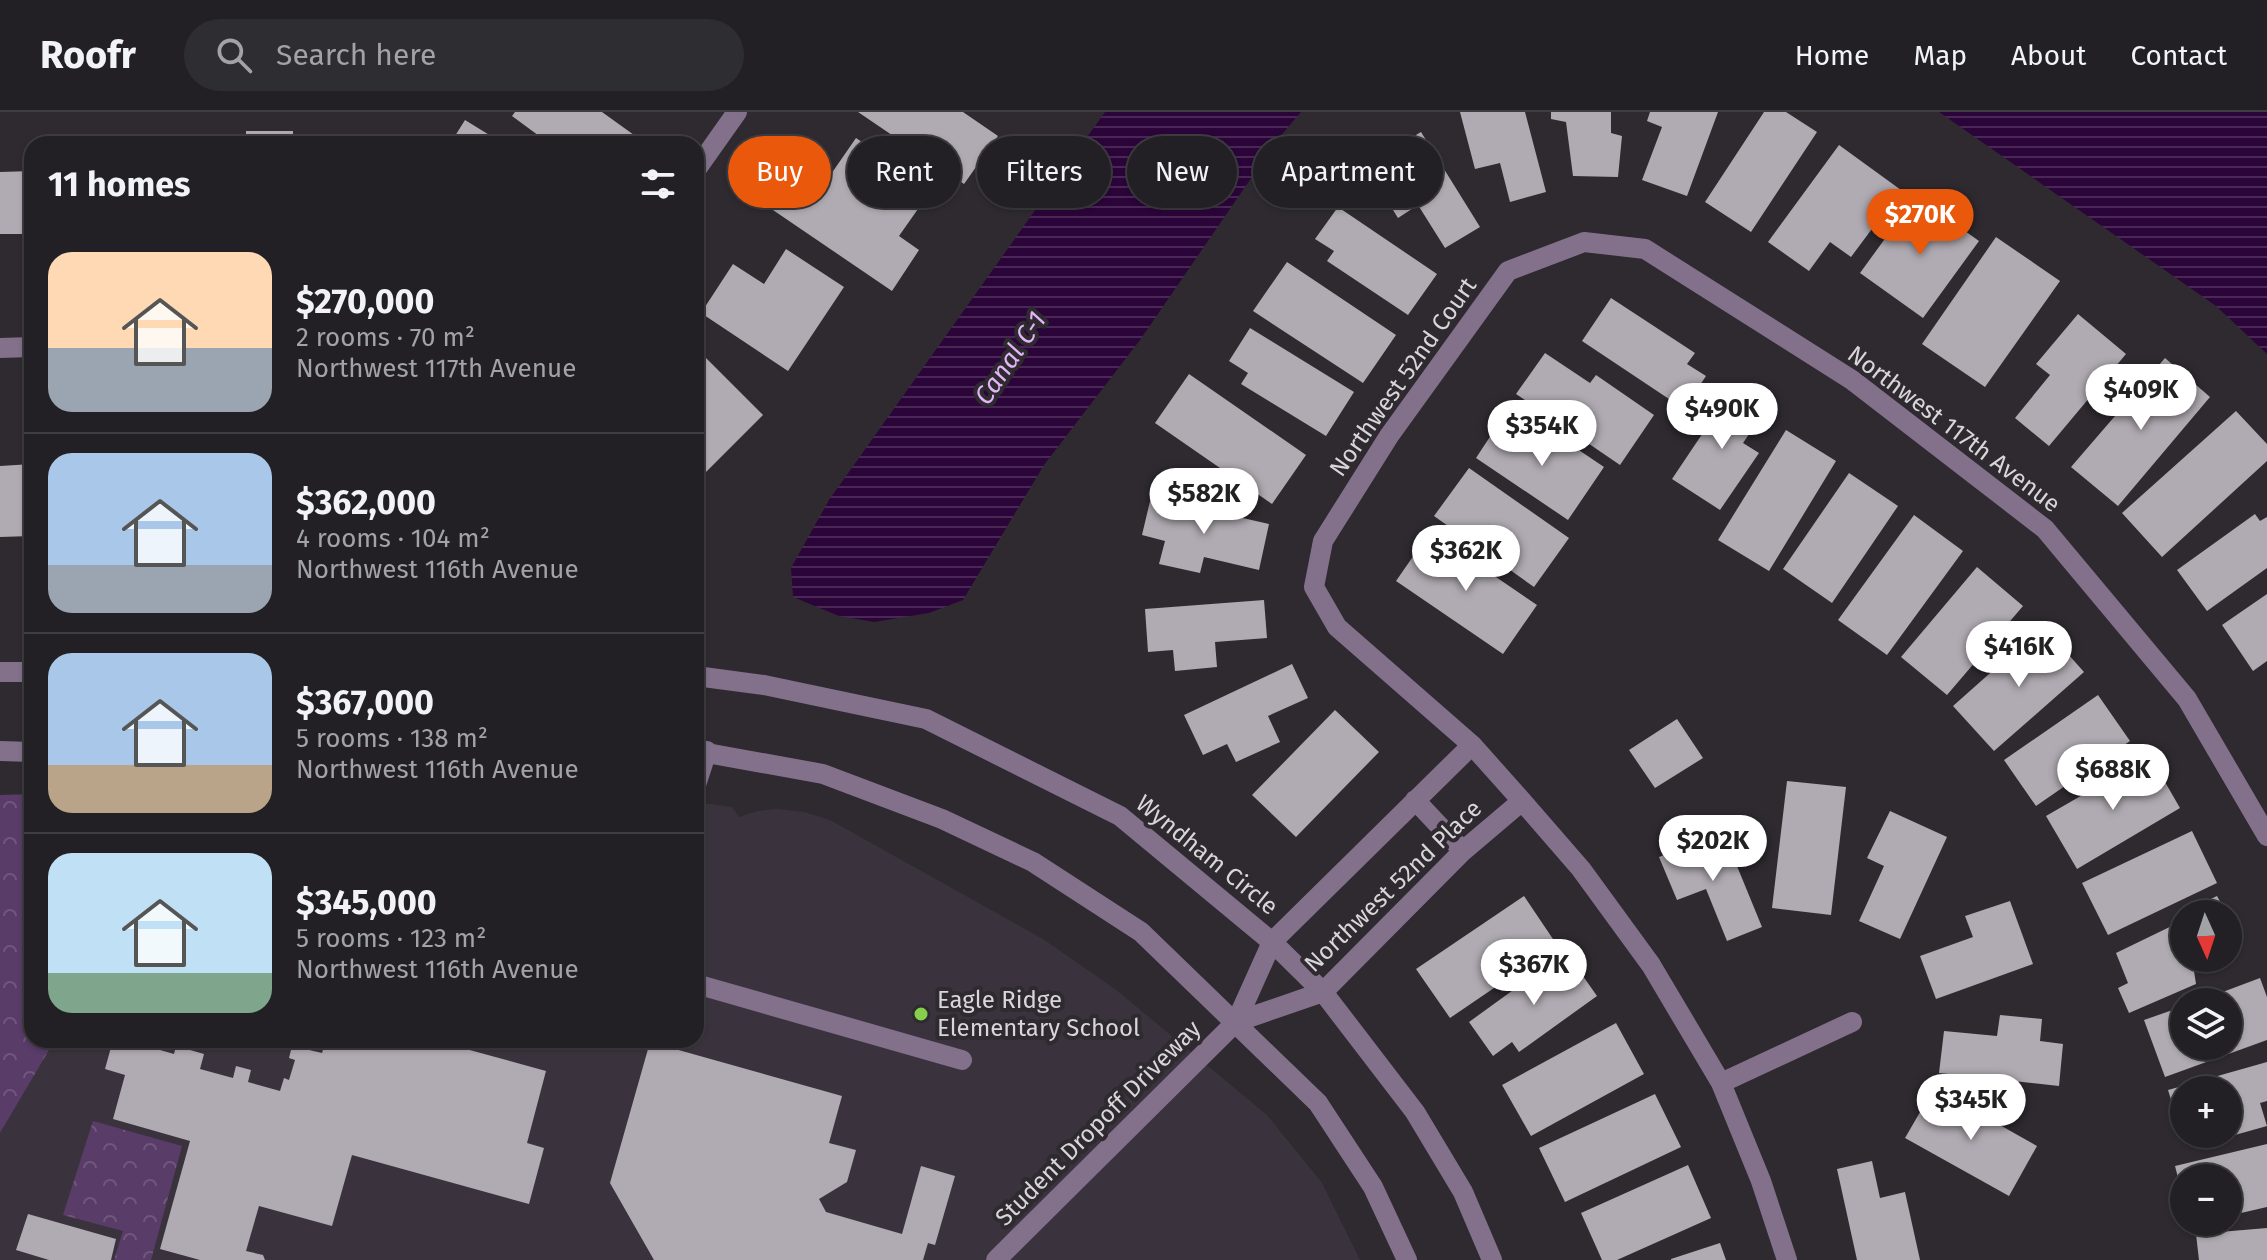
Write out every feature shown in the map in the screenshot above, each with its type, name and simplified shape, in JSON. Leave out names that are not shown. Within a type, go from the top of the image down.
[{"type":"street","points":[[704,159],[737,112]]},
{"type":"street","name":"Northwest 52nd Court","points":[[1472,745],[1337,627],[1314,587],[1323,541],[1389,436],[1508,271],[1584,242]]},
{"type":"street","name":"Northwest 117th Avenue","points":[[1584,242],[1645,249],[1852,380],[2045,529],[2187,699],[2267,836]]},
{"type":"street","points":[[0,348],[24,347]]},
{"type":"street","points":[[0,672],[24,672]]},
{"type":"street","name":"Wyndham Circle","points":[[704,677],[764,685],[926,719],[1120,816],[1272,942],[1323,992],[1415,1112],[1463,1192],[1492,1260]]},
{"type":"street","points":[[1472,745],[1581,869],[1651,965],[1721,1083],[1761,1181],[1787,1260]]},
{"type":"street","name":"Northwest 52nd Place","points":[[1236,1022],[1272,942],[1472,745]]},
{"type":"street","points":[[0,751],[24,752]]},
{"type":"street","points":[[704,752],[823,774],[942,819],[1033,862],[1141,932],[1318,1103],[1373,1187],[1407,1260]]},
{"type":"street","points":[[1415,800],[1463,851]]},
{"type":"street","name":"Northwest 52nd Place","points":[[1236,1022],[1323,992],[1463,851],[1522,801]]},
{"type":"street","points":[[704,986],[962,1060]]},
{"type":"street","name":"Student Dropoff Driveway","points":[[996,1260],[1236,1022]]},
{"type":"street","points":[[1721,1083],[1852,1022]]},
{"type":"shaded area","name":"Eagle Ridge Elementary School","points":[[704,803],[732,807],[739,817],[778,809],[804,812],[830,820],[1043,939],[1115,989],[1267,1115],[1322,1183],[1360,1260],[0,1260],[0,1133],[50,1048],[704,1048]]},
{"type":"green space","points":[[24,794],[24,1048],[50,1048],[0,1133],[0,795]]},
{"type":"green space","points":[[93,1121],[182,1146],[151,1260],[114,1260],[123,1231],[63,1215]]},
{"type":"water","name":"Canal C-1","points":[[1105,112],[1301,112],[1281,136],[1253,136],[1253,175],[1237,199],[1237,136],[1127,136],[1127,208],[1231,208],[1140,340],[1044,465],[963,600],[929,613],[874,622],[839,616],[793,597],[791,568],[829,500],[1037,208],[1111,208],[1111,136],[1088,136]]},
{"type":"water","points":[[1939,112],[2267,112],[2267,354],[2216,306]]},
{"type":"building","points":[[515,112],[602,112],[634,135],[539,136],[512,116]]},
{"type":"building","points":[[858,112],[963,112],[998,136],[977,136],[977,166],[964,184],[961,182],[961,136],[893,136]]},
{"type":"building","points":[[1460,112],[1525,112],[1546,192],[1510,202],[1500,163],[1475,169]]},
{"type":"building","points":[[1551,112],[1611,112],[1611,133],[1622,136],[1618,177],[1573,176],[1566,122],[1551,119]]},
{"type":"building","points":[[1650,112],[1718,112],[1687,196],[1642,180],[1662,127],[1647,121]]},
{"type":"building","points":[[1764,112],[1786,112],[1817,132],[1751,232],[1705,202]]},
{"type":"building","points":[[465,120],[491,136],[455,136]]},
{"type":"building","points":[[246,131],[293,131],[293,136],[246,136]]},
{"type":"building","points":[[1839,145],[1901,190],[1851,257],[1830,242],[1809,271],[1768,242]]},
{"type":"building","points":[[847,151],[847,208],[919,208],[899,236],[919,250],[892,291],[770,208],[831,208],[831,174]]},
{"type":"building","points":[[1443,167],[1480,227],[1445,248],[1420,208],[1443,208]]},
{"type":"building","points":[[24,171],[24,234],[0,234],[0,172]]},
{"type":"building","points":[[1916,196],[1979,241],[1923,318],[1860,273]]},
{"type":"building","points":[[1339,208],[1437,274],[1408,315],[1327,261],[1334,251],[1315,239]]},
{"type":"building","points":[[1392,208],[1413,208],[1398,218]]},
{"type":"building","points":[[1996,237],[2060,281],[1985,387],[1922,344]]},
{"type":"building","points":[[786,249],[844,287],[788,371],[704,315],[704,308],[733,264],[764,284]]},
{"type":"building","points":[[1287,262],[1396,335],[1363,383],[1253,311]]},
{"type":"building","points":[[1611,298],[1695,353],[1687,364],[1706,376],[1684,409],[1582,341]]},
{"type":"building","points":[[2078,314],[2126,354],[2049,446],[2015,418],[2050,375],[2036,364]]},
{"type":"building","points":[[1250,328],[1354,392],[1326,436],[1241,384],[1248,373],[1229,361]]},
{"type":"building","points":[[1545,353],[1590,383],[1596,375],[1654,415],[1620,465],[1516,394]]},
{"type":"building","points":[[704,356],[763,415],[704,474]]},
{"type":"building","points":[[2165,358],[2210,397],[2118,506],[2071,467]]},
{"type":"building","points":[[1189,374],[1306,455],[1272,504],[1155,423]]},
{"type":"building","points":[[1733,388],[1766,409],[1743,443],[1759,453],[1720,510],[1672,479]]},
{"type":"building","points":[[2236,411],[2267,444],[2267,461],[2162,557],[2122,513]]},
{"type":"building","points":[[1501,420],[1548,451],[1558,436],[1604,467],[1568,520],[1476,458]]},
{"type":"building","points":[[1786,430],[1836,461],[1769,571],[1718,540]]},
{"type":"building","points":[[24,464],[24,536],[0,537],[0,466]]},
{"type":"building","points":[[1469,468],[1569,538],[1534,587],[1434,516]]},
{"type":"building","points":[[1849,473],[1898,506],[1832,603],[1783,569]]},
{"type":"building","points":[[1151,497],[1269,524],[1259,570],[1204,557],[1200,573],[1159,564],[1165,541],[1142,535]]},
{"type":"building","points":[[2255,514],[2260,521],[2267,517],[2267,568],[2207,611],[2177,570]]},
{"type":"building","points":[[1914,515],[1963,551],[1887,655],[1838,620]]},
{"type":"building","points":[[1430,532],[1537,605],[1503,654],[1396,581]]},
{"type":"building","points":[[1977,567],[2023,606],[1947,695],[1901,657]]},
{"type":"building","points":[[2267,594],[2267,661],[2253,671],[2222,625]]},
{"type":"building","points":[[1264,600],[1267,638],[1215,642],[1217,667],[1175,671],[1173,650],[1148,652],[1145,609]]},
{"type":"building","points":[[2043,626],[2084,672],[1994,751],[1953,706]]},
{"type":"building","points":[[1292,664],[1308,698],[1268,716],[1280,742],[1236,762],[1227,744],[1203,755],[1184,715]]},
{"type":"building","points":[[2098,695],[2130,741],[2036,806],[2004,760]]},
{"type":"building","points":[[1335,710],[1379,752],[1296,837],[1252,795]]},
{"type":"building","points":[[1677,719],[1703,758],[1655,788],[1629,750]]},
{"type":"building","points":[[2150,756],[2180,808],[2077,869],[2046,816]]},
{"type":"building","points":[[1787,781],[1846,787],[1831,915],[1772,908]]},
{"type":"building","points":[[1890,811],[1947,837],[1900,939],[1859,921],[1884,866],[1867,858]]},
{"type":"building","points":[[2192,831],[2217,883],[2181,900],[2170,900],[2170,905],[2108,935],[2082,883]]},
{"type":"building","points":[[1723,832],[1762,927],[1727,941],[1706,889],[1677,900],[1659,857]]},
{"type":"building","points":[[1524,896],[1557,945],[1450,1018],[1416,969]]},
{"type":"building","points":[[2010,901],[2033,964],[1936,999],[1920,956],[1973,937],[1965,916]]},
{"type":"building","points":[[2170,927],[2170,972],[2194,972],[2196,984],[2187,988],[2170,988],[2170,995],[2129,1013],[2118,988],[2128,983],[2116,953]]},
{"type":"building","points":[[1566,952],[1597,996],[1519,1052],[1512,1042],[1493,1056],[1469,1022]]},
{"type":"building","points":[[2260,978],[2267,997],[2267,1040],[2242,1049],[2242,988],[2233,988]]},
{"type":"building","points":[[2170,1011],[2170,1060],[2212,1060],[2165,1077],[2144,1020]]},
{"type":"building","points":[[2000,1015],[2042,1019],[2040,1041],[2063,1044],[2059,1086],[1939,1073],[1944,1031],[1997,1036]]},
{"type":"building","points":[[1616,1023],[1644,1074],[1531,1136],[1502,1085]]},
{"type":"building","points":[[111,1048],[153,1048],[174,1054],[176,1048],[183,1048],[204,1054],[200,1069],[233,1078],[236,1066],[251,1070],[248,1082],[280,1091],[284,1078],[289,1080],[295,1060],[289,1058],[292,1048],[322,1053],[324,1048],[462,1048],[546,1071],[527,1143],[544,1148],[529,1204],[352,1155],[332,1226],[259,1206],[246,1251],[263,1255],[265,1260],[200,1260],[160,1249],[190,1141],[113,1119],[125,1075],[105,1069]]},
{"type":"building","points":[[648,1048],[671,1048],[842,1096],[829,1143],[856,1150],[847,1182],[819,1199],[826,1212],[902,1234],[921,1166],[955,1176],[935,1245],[928,1243],[923,1260],[654,1260],[610,1183]]},
{"type":"building","points":[[2267,1062],[2267,1101],[2260,1103],[2267,1126],[2242,1133],[2242,1076],[2218,1076]]},
{"type":"building","points":[[1934,1088],[2037,1146],[2009,1196],[1905,1138]]},
{"type":"building","points":[[1655,1094],[1681,1147],[1565,1202],[1539,1148]]},
{"type":"building","points":[[2267,1144],[2267,1207],[2242,1213],[2242,1164],[2183,1164]]},
{"type":"building","points":[[1872,1161],[1880,1198],[1905,1192],[1920,1260],[1857,1260],[1837,1169]]},
{"type":"building","points":[[1688,1165],[1711,1218],[1617,1260],[1602,1260],[1581,1213]]},
{"type":"building","points":[[28,1214],[116,1239],[111,1260],[49,1260],[16,1250]]},
{"type":"building","points":[[2267,1228],[2267,1260],[2199,1260],[2196,1236],[2242,1236],[2242,1230]]},
{"type":"building","points":[[1720,1243],[1726,1260],[1671,1260],[1671,1259]]},
{"type":"place","name":"Eagle Ridge Elementary School","points":[[921,1014]]}]
